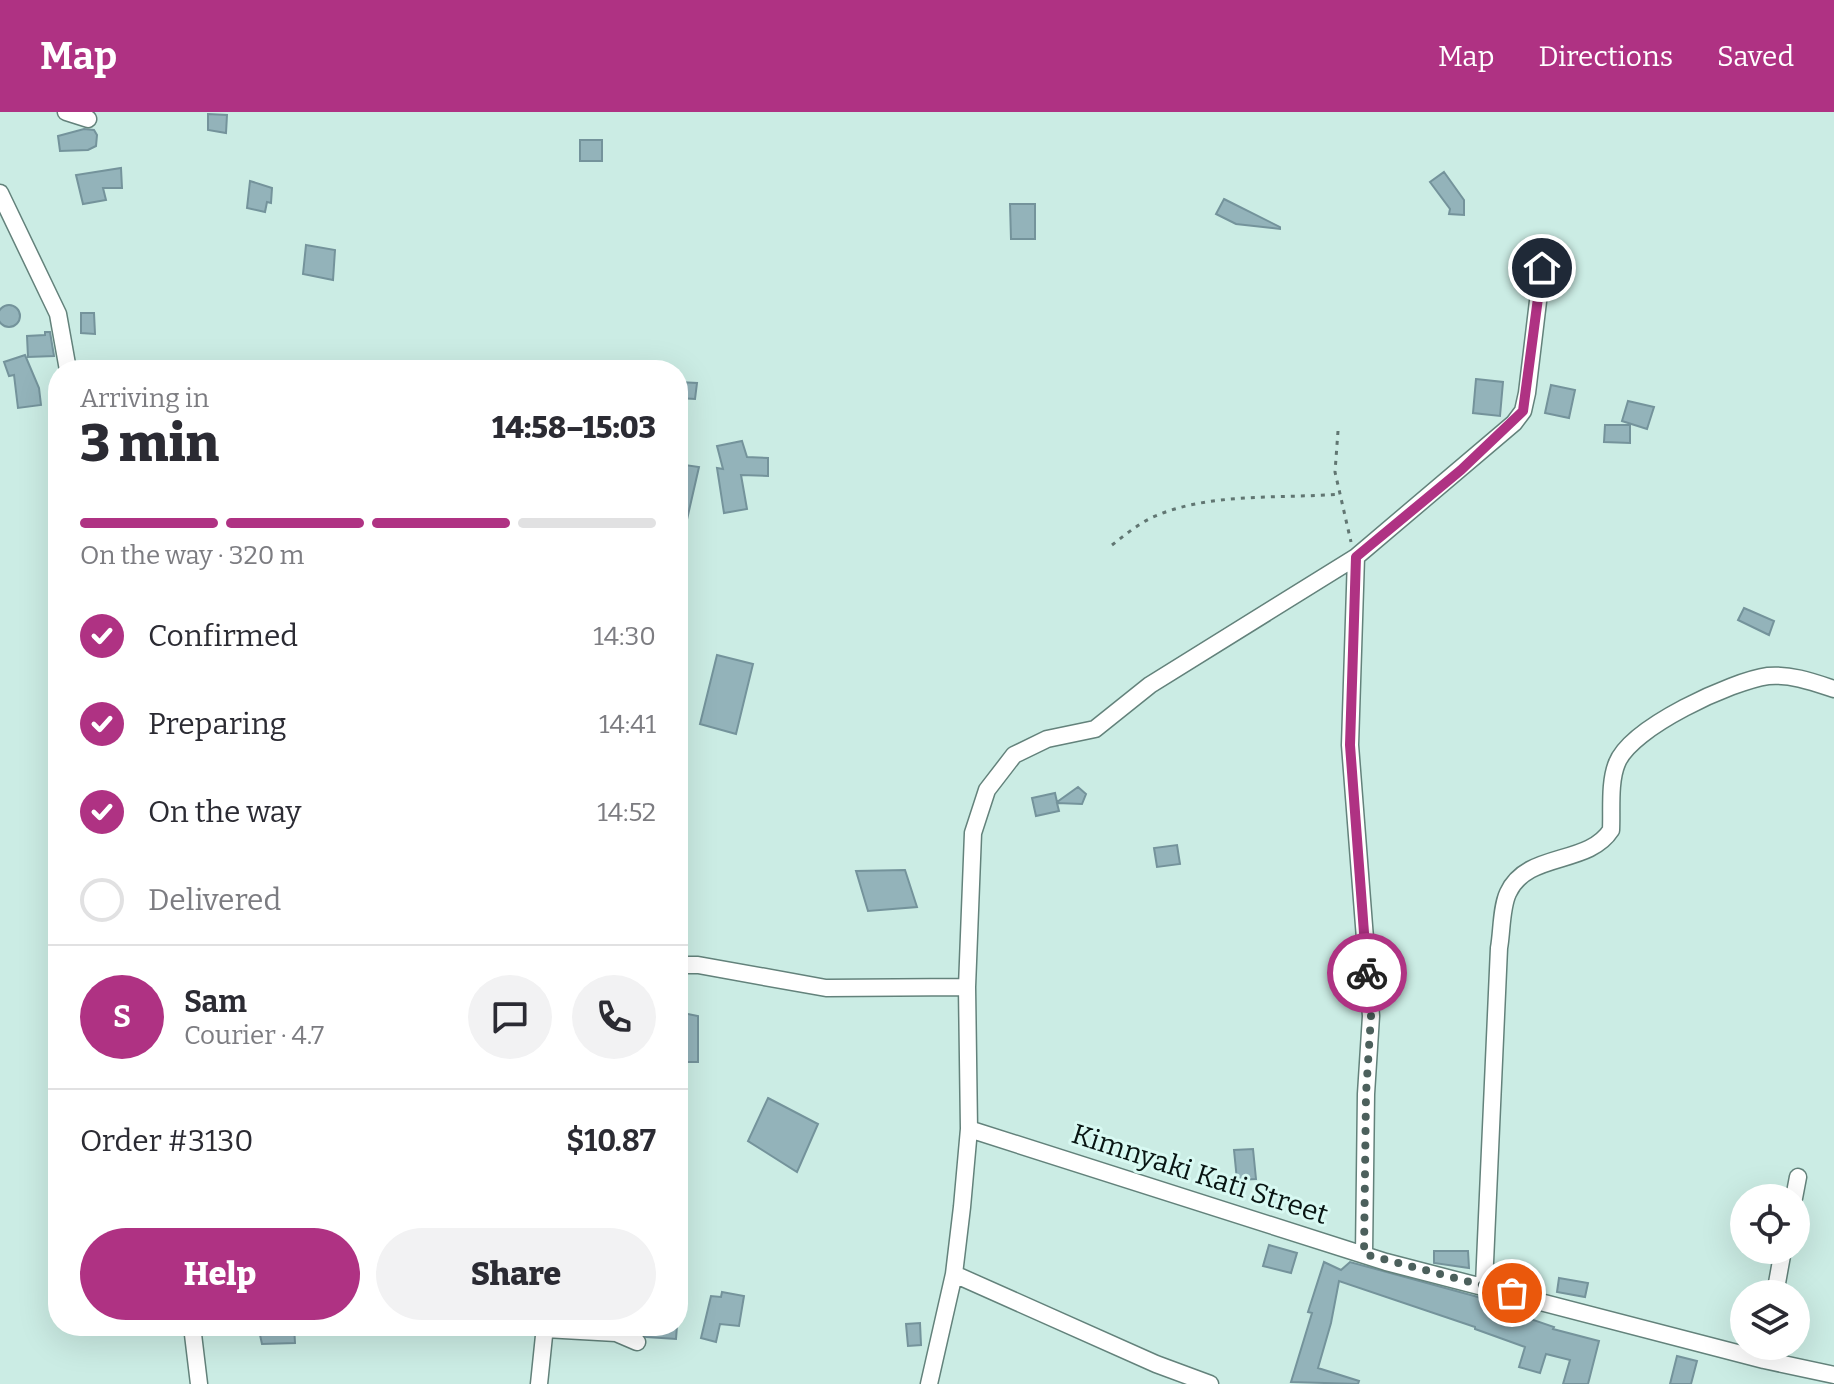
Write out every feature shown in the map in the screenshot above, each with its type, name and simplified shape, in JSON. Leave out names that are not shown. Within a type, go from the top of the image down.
[{"type":"street","points":[[66,112],[88,119]]},
{"type":"street","points":[[0,193],[58,314],[66,360]]},
{"type":"street","points":[[929,1384],[954,1274],[969,1129],[967,987],[973,833],[987,790],[1002,767],[1029,746],[1063,734],[1079,733],[1106,722],[1150,685],[1356,557],[1461,470],[1523,411],[1542,268]]},
{"type":"street","points":[[1356,557],[1350,745],[1371,1016],[1364,1138],[1364,1254]]},
{"type":"street","points":[[1484,1285],[1499,948],[1507,894],[1521,876],[1544,863],[1605,840],[1611,830],[1617,762],[1662,721],[1739,682],[1772,676],[1803,678],[1834,689]]},
{"type":"street","points":[[688,965],[826,988],[967,987]]},
{"type":"street","name":"Kimnyaki Kati Street","points":[[969,1129],[1364,1254],[1730,1345]]},
{"type":"street","points":[[1797,1184],[1798,1177]]},
{"type":"street","points":[[954,1274],[1101,1341],[1210,1384]]},
{"type":"street","points":[[193,1336],[199,1384]]},
{"type":"street","points":[[539,1384],[544,1336]]},
{"type":"street","points":[[626,1336],[637,1342]]},
{"type":"street","name":"Kimnyaki Kati Street","points":[[1787,1360],[1834,1375]]},
{"type":"path","points":[[1338,431],[1335,462],[1356,557]]},
{"type":"path","points":[[1112,545],[1151,518],[1188,506],[1219,501],[1340,494]]},
{"type":"building","points":[[208,114],[227,115],[226,133],[208,130]]},
{"type":"building","points":[[84,129],[94,130],[96,146],[88,150],[60,151],[58,136]]},
{"type":"building","points":[[580,140],[602,140],[602,161],[580,161]]},
{"type":"building","points":[[121,168],[122,188],[103,188],[106,200],[83,204],[76,175]]},
{"type":"building","points":[[1444,172],[1464,200],[1464,215],[1449,214],[1450,209],[1430,182]]},
{"type":"building","points":[[250,181],[272,188],[271,203],[267,202],[265,212],[247,208]]},
{"type":"building","points":[[1224,199],[1280,229],[1236,224],[1216,214]]},
{"type":"building","points":[[1010,204],[1035,204],[1035,239],[1011,239]]},
{"type":"building","points":[[306,245],[335,250],[333,280],[303,274]]},
{"type":"building","points":[[9,305],[19,312],[17,324],[9,327],[1,324],[1,308]]},
{"type":"building","points":[[81,313],[94,313],[95,334],[81,333]]},
{"type":"building","points":[[45,332],[50,332],[54,356],[28,357],[27,336],[45,335]]},
{"type":"building","points":[[25,355],[39,388],[41,405],[18,408],[14,375],[9,376],[4,362]]},
{"type":"building","points":[[1476,379],[1503,382],[1500,416],[1473,413]]},
{"type":"building","points":[[688,383],[697,383],[695,399],[688,399]]},
{"type":"building","points":[[1551,385],[1575,390],[1569,418],[1545,413]]},
{"type":"building","points":[[1628,401],[1654,407],[1647,429],[1622,421]]},
{"type":"building","points":[[1605,425],[1630,425],[1630,443],[1604,442]]},
{"type":"building","points":[[742,441],[747,457],[768,458],[768,476],[741,475],[747,509],[724,513],[717,468],[723,469],[717,446]]},
{"type":"building","points":[[688,465],[699,467],[688,515]]},
{"type":"building","points":[[1744,608],[1774,621],[1769,635],[1738,620]]},
{"type":"building","points":[[717,655],[753,664],[736,734],[700,724]]},
{"type":"building","points":[[1078,787],[1086,794],[1082,804],[1057,803],[1059,811],[1036,816],[1032,798],[1055,793],[1057,802]]},
{"type":"building","points":[[1177,845],[1180,864],[1157,867],[1154,848]]},
{"type":"building","points":[[905,870],[917,907],[868,911],[856,871]]},
{"type":"building","points":[[688,1014],[698,1016],[698,1062],[688,1062]]},
{"type":"building","points":[[768,1098],[818,1124],[797,1172],[748,1141]]},
{"type":"building","points":[[1253,1149],[1256,1179],[1237,1180],[1234,1150]]},
{"type":"building","points":[[1269,1245],[1297,1253],[1291,1273],[1263,1266]]},
{"type":"building","points":[[1434,1251],[1468,1251],[1469,1268],[1434,1263]]},
{"type":"building","points":[[1324,1262],[1341,1270],[1350,1262],[1478,1297],[1482,1299],[1481,1302],[1553,1329],[1599,1341],[1588,1384],[1563,1384],[1570,1360],[1546,1354],[1540,1373],[1519,1367],[1525,1347],[1339,1281],[1318,1368],[1359,1381],[1358,1384],[1291,1382]]},
{"type":"building","points":[[1559,1278],[1588,1283],[1585,1297],[1557,1292]]},
{"type":"building","points":[[722,1292],[744,1296],[739,1326],[720,1324],[716,1342],[701,1338],[711,1296],[721,1297]]},
{"type":"building","points":[[920,1323],[921,1345],[908,1346],[906,1324]]},
{"type":"building","points":[[260,1336],[295,1336],[295,1343],[262,1344]]},
{"type":"building","points":[[645,1336],[676,1336],[676,1339]]},
{"type":"building","points":[[1677,1356],[1697,1361],[1691,1384],[1670,1384]]},
{"type":"way so far","points":[[1367,973],[1371,1016],[1363,1196],[1364,1254],[1512,1293]]},
{"type":"route","points":[[1367,973],[1350,745],[1356,557],[1461,470],[1514,423],[1523,411],[1542,268]]}]
